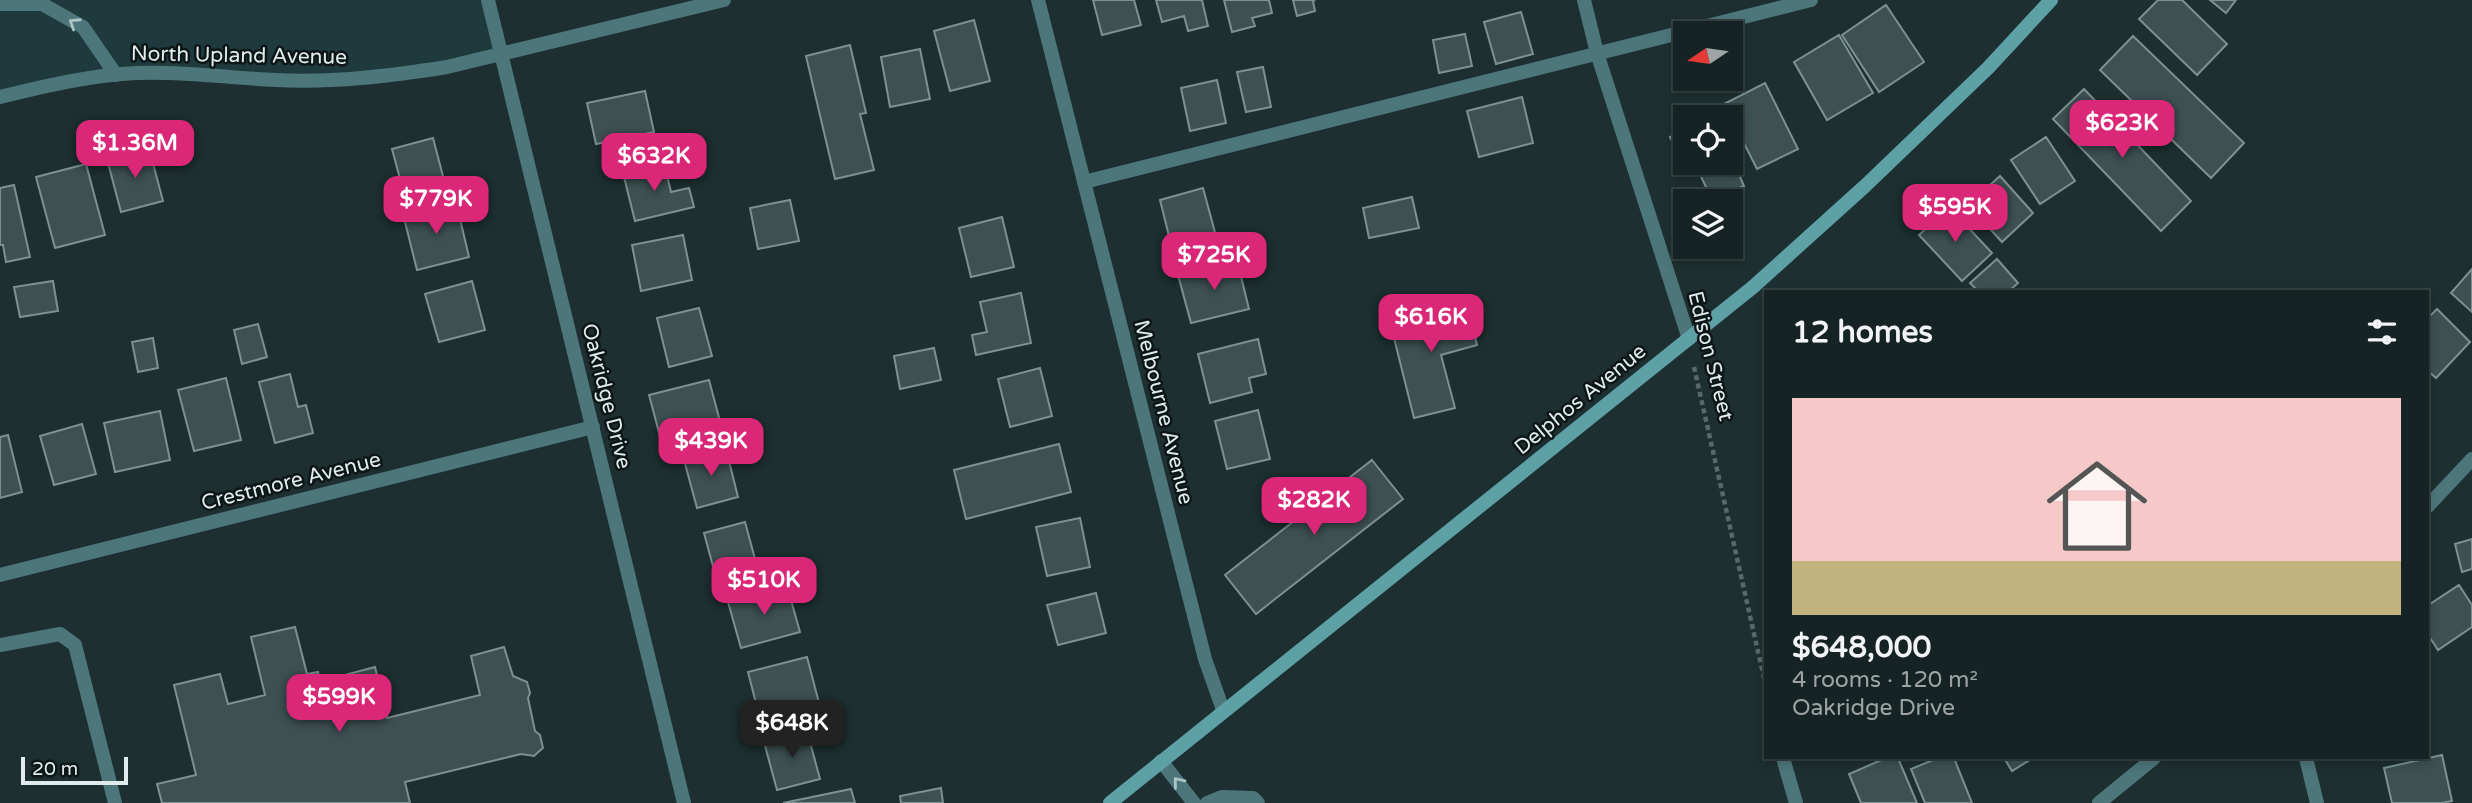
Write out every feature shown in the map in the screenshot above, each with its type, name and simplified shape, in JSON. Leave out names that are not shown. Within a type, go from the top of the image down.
[{"type":"street","name":"Oakridge Drive","points":[[488,0],[684,803]]},
{"type":"street","name":"North Upland Avenue","points":[[0,97],[54,85],[137,73],[325,81],[409,73],[447,67],[724,0]]},
{"type":"street","name":"Melbourne Avenue","points":[[1038,0],[1202,646],[1223,710]]},
{"type":"street","name":"Edison Street","points":[[1584,0],[1597,53],[1689,339]]},
{"type":"street","points":[[1084,181],[1811,0]]},
{"type":"street","name":"Delphos Avenue","points":[[1110,803],[1753,287],[1865,187],[1988,68],[2051,0]]},
{"type":"street","points":[[0,4],[42,4],[83,27],[116,75]]},
{"type":"street","name":"Crestmore Avenue","points":[[0,575],[593,427]]},
{"type":"street","points":[[2429,505],[2472,460]]},
{"type":"street","points":[[0,645],[60,634],[75,645],[115,803]]},
{"type":"street","points":[[1783,759],[1796,803]]},
{"type":"street","points":[[2099,803],[2153,759]]},
{"type":"street","points":[[2306,759],[2317,803]]},
{"type":"street","points":[[1161,761],[1194,803]]},
{"type":"street","points":[[1207,803],[1222,797],[1253,797],[1258,803]]},
{"type":"path","name":"Edison Street","points":[[1689,339],[1764,678]]},
{"type":"shaded area","points":[[0,0],[488,0],[501,53],[325,81],[137,73],[0,97]]},
{"type":"building","points":[[1093,0],[1134,0],[1141,25],[1102,35]]},
{"type":"building","points":[[1156,0],[1202,0],[1208,26],[1188,31],[1184,16],[1162,22]]},
{"type":"building","points":[[1224,0],[1269,0],[1272,13],[1252,18],[1255,26],[1232,32]]},
{"type":"building","points":[[1293,0],[1315,0],[1315,11],[1297,16]]},
{"type":"building","points":[[2158,0],[2182,0],[2227,44],[2197,75],[2139,19]]},
{"type":"building","points":[[2210,0],[2236,0],[2226,13]]},
{"type":"building","points":[[1886,5],[1924,62],[1879,92],[1842,35]]},
{"type":"building","points":[[1521,12],[1533,54],[1496,64],[1484,22]]},
{"type":"building","points":[[974,20],[990,81],[950,91],[934,31]]},
{"type":"building","points":[[1465,34],[1472,66],[1439,73],[1433,40]]},
{"type":"building","points":[[1839,35],[1873,93],[1827,120],[1794,62]]},
{"type":"building","points":[[2133,36],[2244,143],[2211,178],[2100,70]]},
{"type":"building","points":[[850,45],[866,113],[860,114],[874,170],[835,179],[806,56]]},
{"type":"building","points":[[920,49],[930,99],[890,107],[881,57]]},
{"type":"building","points":[[1263,67],[1271,107],[1246,112],[1237,72]]},
{"type":"building","points":[[1217,80],[1226,123],[1190,131],[1181,88]]},
{"type":"building","points":[[1765,83],[1798,149],[1757,169],[1743,141],[1743,105],[1724,104]]},
{"type":"building","points":[[2084,89],[2191,201],[2161,231],[2053,119]]},
{"type":"building","points":[[645,91],[654,132],[596,144],[587,103]]},
{"type":"building","points":[[1522,97],[1533,143],[1479,157],[1467,111]]},
{"type":"building","points":[[2046,137],[2075,181],[2040,204],[2011,160]]},
{"type":"building","points":[[433,138],[444,180],[403,190],[392,149]]},
{"type":"building","points":[[149,148],[163,201],[121,212],[107,159]]},
{"type":"building","points":[[664,163],[671,192],[689,188],[694,207],[635,221],[623,173]]},
{"type":"building","points":[[86,164],[105,235],[55,248],[36,177]]},
{"type":"building","points":[[1700,175],[1739,175],[1744,186],[1737,189],[1707,189]]},
{"type":"building","points":[[2000,176],[2033,213],[2002,242],[1968,205]]},
{"type":"building","points":[[14,185],[30,257],[6,262],[3,245],[0,245],[0,188]]},
{"type":"building","points":[[1203,188],[1216,236],[1172,248],[1160,200]]},
{"type":"building","points":[[1412,197],[1419,228],[1369,238],[1363,208]]},
{"type":"building","points":[[790,200],[799,241],[758,249],[750,208]]},
{"type":"building","points":[[456,202],[469,257],[417,270],[403,214]]},
{"type":"building","points":[[1949,207],[1992,253],[1962,281],[1919,235]]},
{"type":"building","points":[[1002,217],[1014,267],[971,277],[959,228]]},
{"type":"building","points":[[683,235],[692,280],[641,291],[632,245]]},
{"type":"building","points":[[1997,259],[2018,283],[2010,290],[1977,290],[1970,283]]},
{"type":"building","points":[[1237,260],[1249,309],[1191,323],[1178,275]]},
{"type":"building","points":[[2472,269],[2472,312],[2451,293]]},
{"type":"building","points":[[53,281],[58,311],[20,317],[14,287]]},
{"type":"building","points":[[472,281],[485,330],[439,342],[425,294]]},
{"type":"building","points":[[1021,293],[1031,343],[976,355],[972,335],[987,332],[980,302]]},
{"type":"building","points":[[1467,302],[1477,345],[1441,355],[1455,408],[1414,418],[1390,322]]},
{"type":"building","points":[[699,308],[712,356],[669,367],[657,318]]},
{"type":"building","points":[[2437,309],[2470,342],[2436,378],[2429,372],[2429,317]]},
{"type":"building","points":[[258,324],[267,357],[242,364],[234,330]]},
{"type":"building","points":[[153,338],[158,368],[138,372],[132,342]]},
{"type":"building","points":[[1258,339],[1266,374],[1249,378],[1252,392],[1210,403],[1198,354]]},
{"type":"building","points":[[934,348],[941,380],[900,389],[894,356]]},
{"type":"building","points":[[1040,368],[1052,416],[1010,427],[998,379]]},
{"type":"building","points":[[290,374],[298,407],[306,405],[313,433],[275,443],[259,382]]},
{"type":"building","points":[[226,378],[241,440],[194,451],[178,390]]},
{"type":"building","points":[[709,380],[721,425],[661,440],[649,395]]},
{"type":"building","points":[[1258,410],[1270,459],[1227,469],[1215,421]]},
{"type":"building","points":[[160,411],[170,460],[115,472],[104,423]]},
{"type":"building","points":[[82,424],[96,474],[54,485],[40,436]]},
{"type":"building","points":[[8,435],[22,492],[0,498],[0,437]]},
{"type":"building","points":[[1059,444],[1071,492],[966,519],[954,470]]},
{"type":"building","points":[[726,449],[738,497],[697,508],[684,460]]},
{"type":"building","points":[[1372,460],[1403,499],[1256,614],[1225,575]]},
{"type":"building","points":[[1080,518],[1090,567],[1047,576],[1036,527]]},
{"type":"building","points":[[745,522],[758,570],[717,581],[704,533]]},
{"type":"building","points":[[2472,539],[2472,569],[2462,572],[2455,544]]},
{"type":"building","points":[[2459,585],[2472,605],[2472,627],[2438,650],[2429,636],[2429,605]]},
{"type":"building","points":[[787,586],[800,632],[741,648],[728,602]]},
{"type":"building","points":[[1096,593],[1106,633],[1058,645],[1047,605]]},
{"type":"building","points":[[295,627],[307,674],[318,672],[323,695],[344,690],[341,676],[375,667],[387,718],[480,695],[471,656],[504,647],[513,676],[527,682],[535,731],[540,735],[543,748],[534,756],[521,754],[405,782],[410,803],[162,803],[157,784],[196,775],[174,685],[220,674],[228,704],[265,695],[251,637]]},
{"type":"building","points":[[807,657],[819,703],[760,719],[748,672]]},
{"type":"building","points":[[807,731],[820,779],[777,790],[764,742]]},
{"type":"building","points":[[2442,755],[2452,801],[2392,803],[2384,768]]},
{"type":"building","points":[[1884,759],[1898,759],[1917,803],[1861,803],[1849,774]]},
{"type":"building","points":[[1936,759],[1954,759],[1972,803],[1925,803],[1911,769]]},
{"type":"building","points":[[2005,759],[2031,759],[2012,771]]},
{"type":"building","points":[[941,788],[943,803],[901,803],[900,796]]},
{"type":"building","points":[[851,789],[855,803],[783,803]]}]
